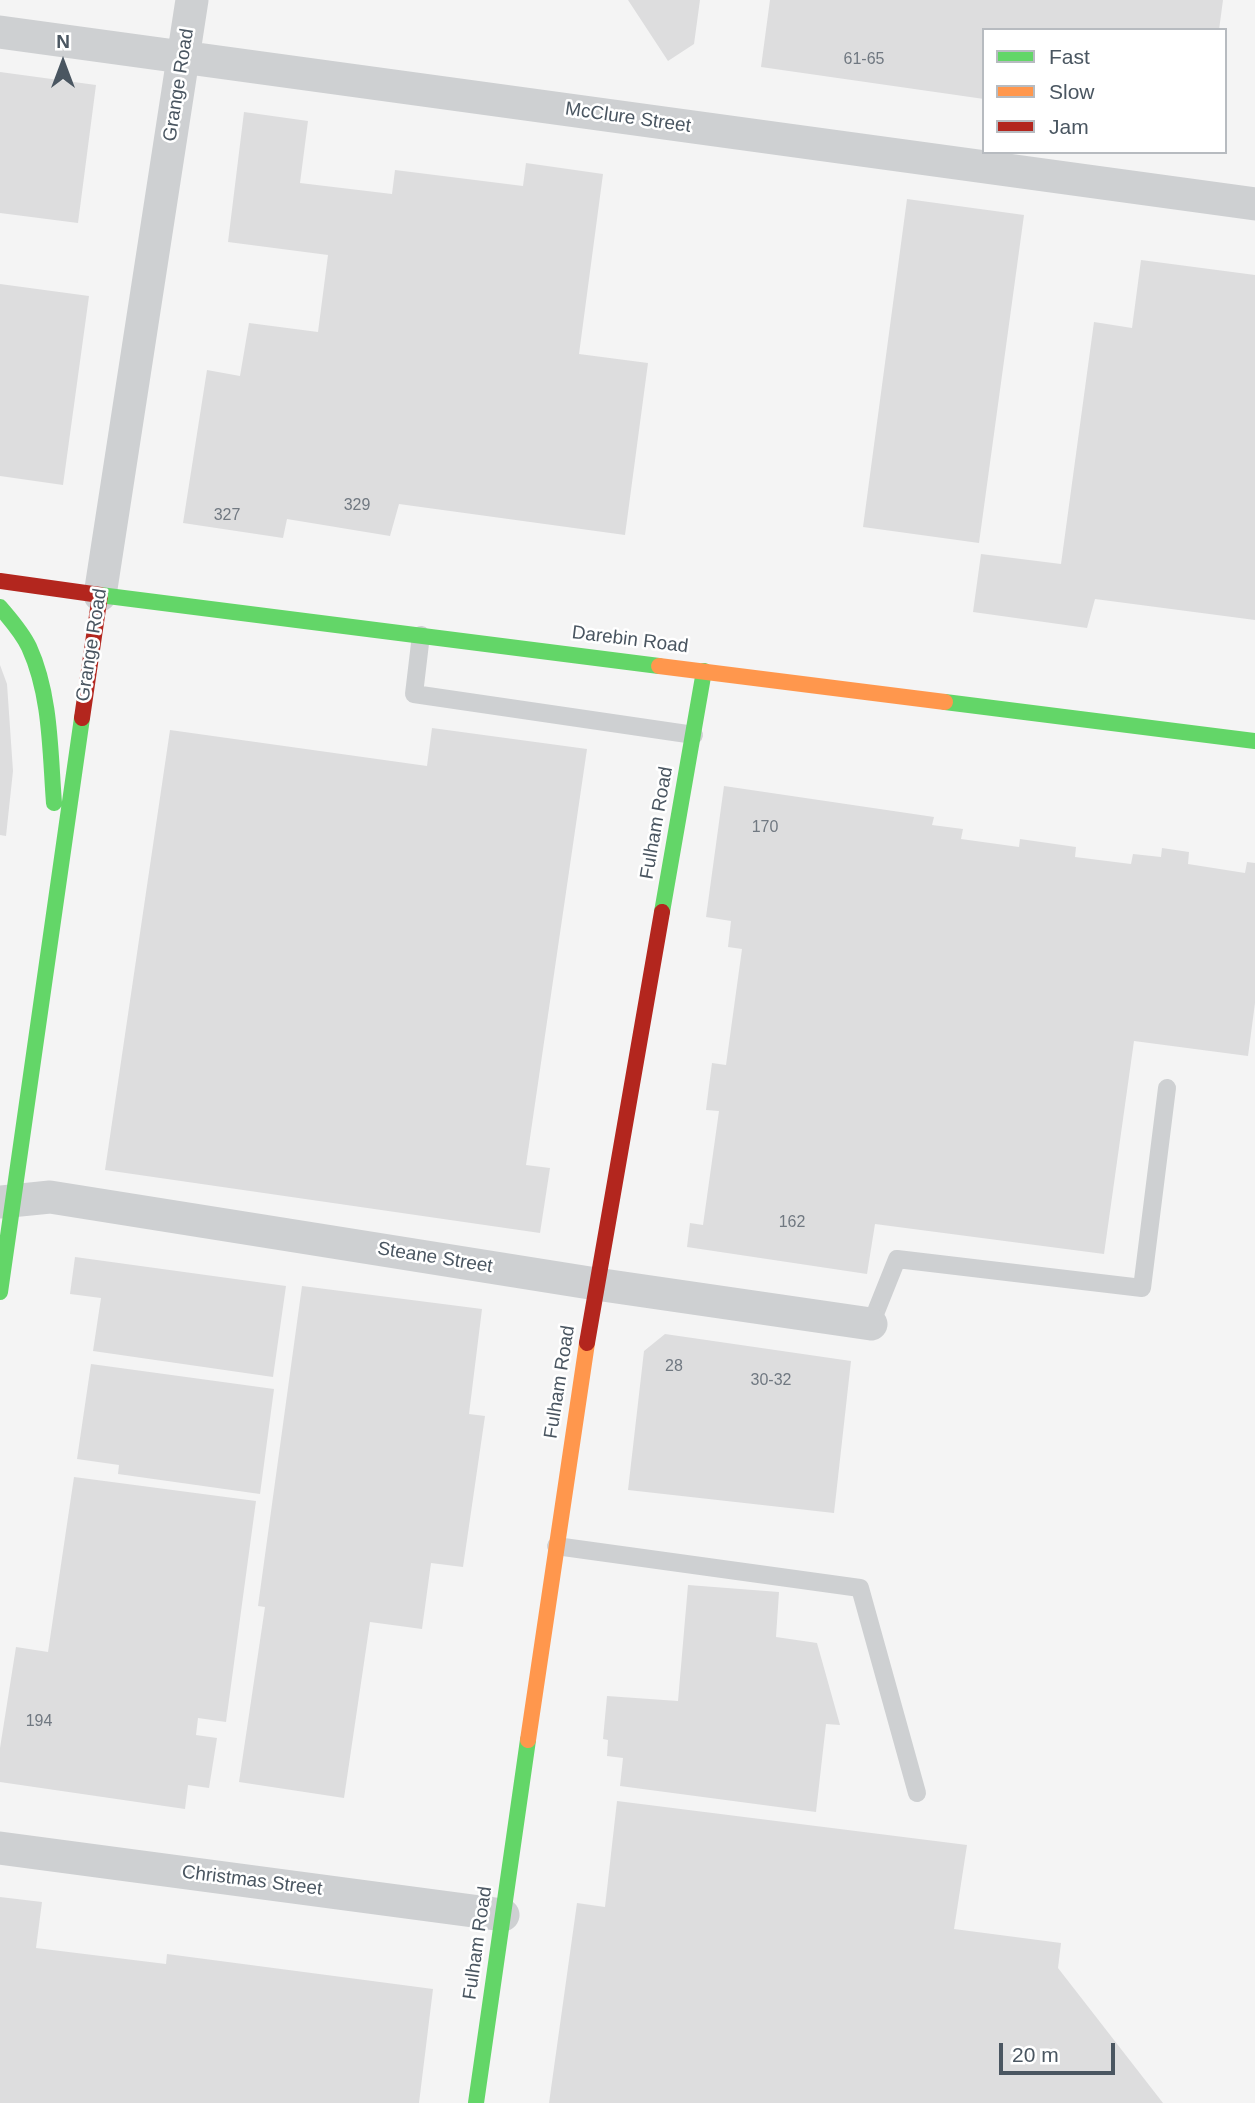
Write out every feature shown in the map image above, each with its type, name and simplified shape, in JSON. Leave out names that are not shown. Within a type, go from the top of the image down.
[{"type":"main road","name":"Darebin Road","points":[[0,581],[1255,741]]},
{"type":"main road","name":"Grange Road","points":[[0,1292],[6,1202],[60,868],[100,595]]},
{"type":"main road","points":[[0,607],[27,644],[37,667],[46,721],[60,868]]},
{"type":"main road","name":"Fulham Road","points":[[476,2103],[596,1284],[704,671]]},
{"type":"street","name":"Grange Road","points":[[100,595],[192,0]]},
{"type":"street","name":"McClure Street","points":[[0,32],[1255,204]]},
{"type":"street","name":"Steane Street","points":[[6,1202],[50,1197],[596,1284],[871,1324]]},
{"type":"street","name":"Christmas Street","points":[[0,1848],[503,1914]]},
{"type":"lane","points":[[421,635],[414,694],[694,736]]},
{"type":"lane","points":[[871,1324],[897,1259],[1142,1288],[1167,1088]]},
{"type":"lane","points":[[556,1546],[860,1588],[917,1793]]},
{"type":"building","points":[[628,0],[700,0],[694,44],[668,61]]},
{"type":"building","points":[[770,0],[1223,0],[1219,28],[982,28],[982,99],[761,67]]},
{"type":"building","points":[[0,72],[96,85],[78,223],[0,213]]},
{"type":"building","points":[[244,112],[308,121],[300,183],[392,194],[395,170],[523,186],[526,163],[603,174],[579,354],[648,363],[625,535],[399,504],[390,536],[287,519],[283,538],[183,523],[207,370],[240,376],[249,323],[318,332],[328,255],[228,242]]},
{"type":"building","points":[[907,199],[1024,215],[979,543],[863,527]]},
{"type":"building","points":[[1141,260],[1255,275],[1255,620],[1095,599],[1087,628],[973,612],[981,554],[1061,564],[1094,322],[1132,328]]},
{"type":"building","points":[[0,284],[89,296],[63,485],[0,476]]},
{"type":"building","points":[[0,665],[7,684],[13,771],[6,836],[0,835]]},
{"type":"building","points":[[432,728],[587,749],[526,1165],[550,1168],[540,1233],[105,1170],[170,730],[427,766]]},
{"type":"building","points":[[724,786],[934,817],[932,825],[963,829],[961,839],[1019,847],[1020,839],[1076,847],[1075,857],[1131,864],[1133,854],[1161,857],[1162,848],[1189,852],[1188,864],[1245,873],[1247,862],[1255,863],[1255,1003],[1248,1056],[1134,1041],[1104,1254],[875,1224],[867,1274],[687,1247],[690,1223],[703,1225],[719,1111],[706,1110],[712,1063],[726,1065],[742,949],[728,947],[731,921],[706,917]]},
{"type":"building","points":[[75,1257],[286,1286],[273,1377],[93,1351],[101,1298],[70,1294]]},
{"type":"building","points":[[302,1286],[482,1309],[469,1414],[485,1416],[463,1567],[431,1563],[422,1629],[370,1622],[344,1798],[239,1782],[265,1607],[258,1606]]},
{"type":"building","points":[[665,1334],[851,1361],[834,1513],[628,1490],[644,1351]]},
{"type":"building","points":[[91,1364],[274,1389],[260,1494],[118,1474],[119,1465],[77,1459]]},
{"type":"building","points":[[74,1477],[256,1501],[226,1722],[198,1718],[196,1735],[217,1738],[209,1788],[188,1785],[185,1809],[0,1782],[0,1748],[16,1647],[48,1652]]},
{"type":"building","points":[[688,1585],[779,1592],[776,1637],[817,1643],[840,1725],[826,1724],[816,1812],[620,1786],[623,1758],[607,1756],[608,1740],[603,1739],[607,1696],[678,1701]]},
{"type":"building","points":[[617,1801],[967,1845],[954,1929],[1061,1943],[1058,1968],[1163,2103],[549,2103],[577,1903],[605,1907]]},
{"type":"building","points":[[0,1897],[42,1902],[36,1948],[166,1964],[167,1954],[433,1989],[419,2103],[0,2103]]},
{"type":"traffic: fast","points":[[100,595],[659,666]]},
{"type":"traffic: fast","points":[[0,607],[26,641],[42,684],[54,803]]},
{"type":"traffic: fast","points":[[662,912],[704,671]]},
{"type":"traffic: fast","points":[[945,702],[1255,741]]},
{"type":"traffic: fast","points":[[0,1292],[82,718]]},
{"type":"traffic: fast","points":[[476,2103],[528,1740]]},
{"type":"traffic: slow","points":[[659,666],[945,702]]},
{"type":"traffic: slow","points":[[528,1740],[587,1343]]},
{"type":"traffic: jam","points":[[0,581],[100,595],[82,718]]},
{"type":"traffic: jam","points":[[587,1343],[662,912]]}]
